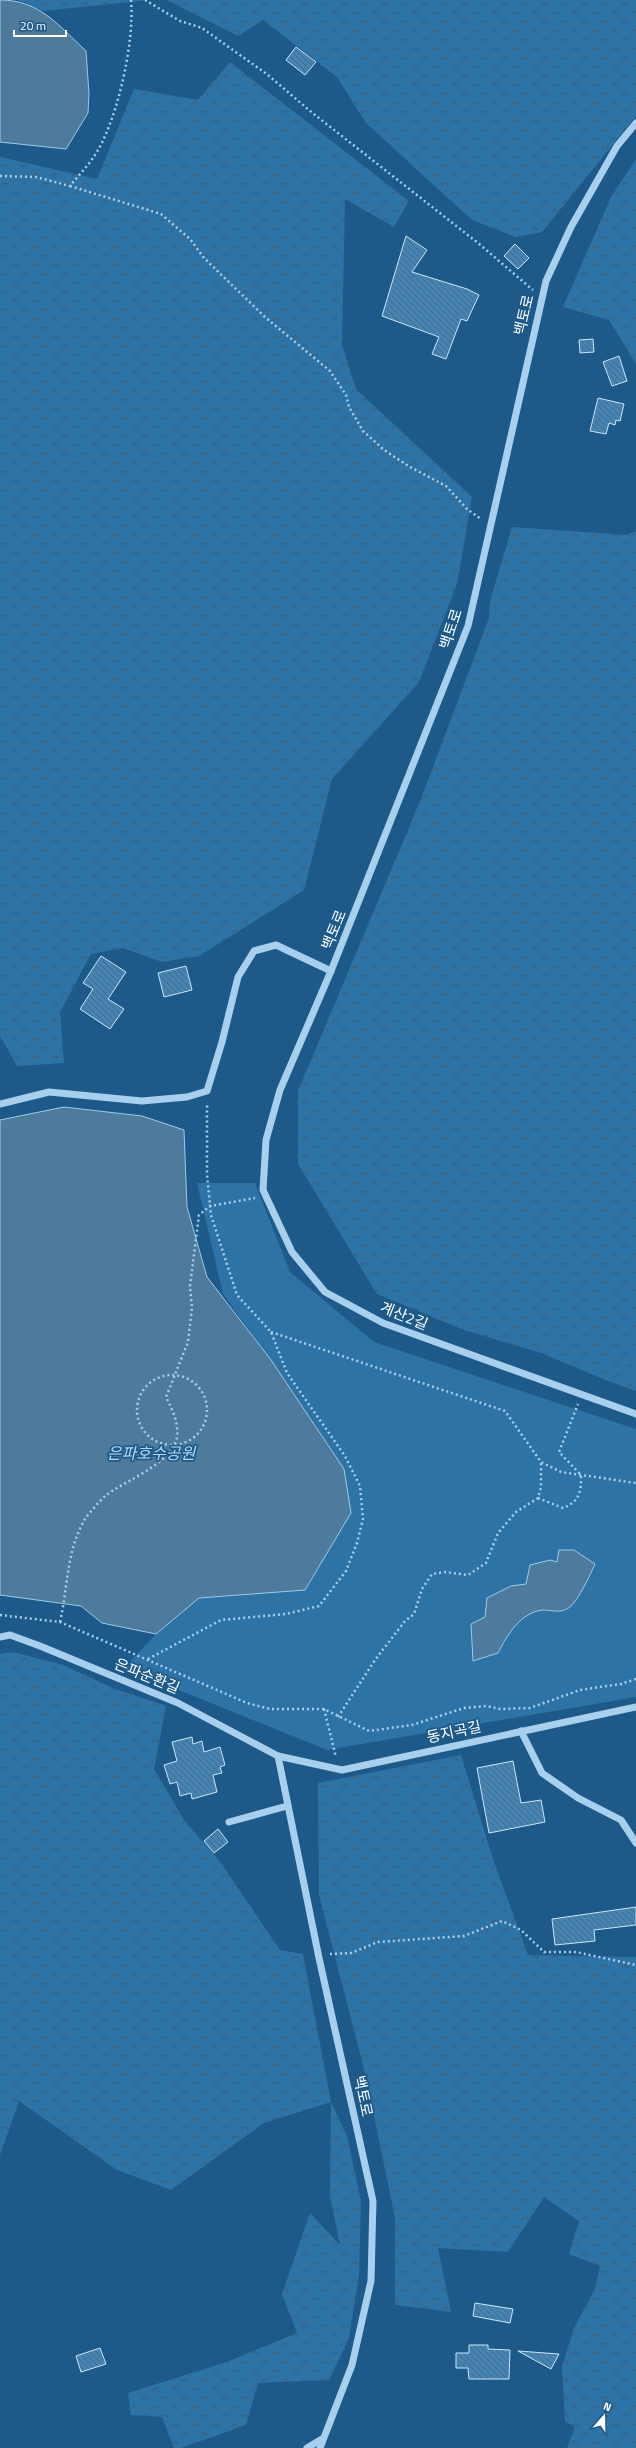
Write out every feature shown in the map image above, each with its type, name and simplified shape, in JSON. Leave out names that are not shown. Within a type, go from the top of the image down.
[{"type":"street","name":"백토로","points":[[266,1140],[280,1090],[331,971],[468,626],[546,281],[571,227],[617,146],[636,123]]},
{"type":"street","points":[[0,1104],[49,1092],[142,1101],[187,1097],[207,1091],[222,1042],[238,977],[254,951],[276,945],[331,971]]},
{"type":"street","name":"계산2길","points":[[266,1140],[263,1190],[292,1252],[325,1292],[383,1323],[636,1414]]},
{"type":"street","name":"은파순환길","points":[[0,1637],[10,1635],[32,1643],[178,1703],[278,1756]]},
{"type":"street","name":"동지곡길","points":[[278,1756],[342,1770],[636,1707]]},
{"type":"street","points":[[521,1731],[542,1773],[578,1798],[621,1820],[636,1844]]},
{"type":"street","name":"백토로","points":[[278,1756],[319,1958],[373,2201],[371,2281],[352,2365],[322,2439],[320,2448]]},
{"type":"street","points":[[229,1822],[287,1806]]},
{"type":"street","points":[[307,2448],[322,2439]]},
{"type":"path","points":[[70,186],[93,158],[110,121],[131,33],[131,0]]},
{"type":"path","points":[[145,0],[180,21],[202,28],[268,75],[316,116],[478,243],[539,295],[541,299]]},
{"type":"path","points":[[0,176],[36,177],[161,214],[190,239],[204,258],[265,317],[330,371],[346,395],[349,408],[363,431],[391,454],[446,486],[467,509],[490,528]]},
{"type":"path","points":[[148,1659],[221,1620],[286,1614],[319,1606],[346,1571],[357,1543],[363,1519],[360,1486],[345,1456],[287,1373],[271,1332],[236,1295],[211,1215],[206,1128],[207,1091]]},
{"type":"path","points":[[174,1446],[177,1437],[175,1416],[166,1397],[188,1342],[192,1308],[190,1286],[199,1215],[210,1206],[266,1197]]},
{"type":"path","points":[[271,1332],[505,1411],[541,1462],[562,1472],[636,1483]]},
{"type":"path","points":[[60,1622],[66,1576],[75,1539],[86,1518],[106,1496],[149,1470],[174,1446],[190,1441],[199,1434],[205,1424],[208,1413],[207,1402],[202,1392],[190,1380],[174,1375],[162,1376],[151,1382],[143,1390],[138,1401],[137,1413],[140,1425],[147,1435],[157,1442],[174,1446]]},
{"type":"path","points":[[538,1498],[563,1508],[571,1505],[581,1491],[581,1475],[559,1452],[582,1395]]},
{"type":"path","points":[[338,1717],[375,1660],[405,1622],[414,1614],[422,1589],[432,1574],[445,1572],[468,1575],[486,1563],[498,1533],[516,1512],[538,1498],[541,1487],[541,1462]]},
{"type":"path","points":[[0,1615],[60,1622],[247,1703],[270,1709],[324,1709],[369,1731],[412,1725],[464,1708],[486,1706],[500,1709],[530,1708],[580,1690],[621,1684],[636,1679]]},
{"type":"path","points":[[324,1709],[337,1758],[342,1770]]},
{"type":"path","points":[[319,1958],[331,1953],[351,1953],[378,1942],[464,1936],[502,1922],[521,1930],[544,1952],[576,1952],[636,1965]]},
{"type":"green space","points":[[17,0],[149,0],[43,11]]},
{"type":"green space","points":[[167,0],[636,0],[636,116],[542,232],[516,237],[472,220],[366,123],[337,77],[263,20],[238,36]]},
{"type":"green space","points":[[230,62],[409,201],[394,227],[345,199],[342,345],[356,389],[472,497],[457,584],[419,682],[332,779],[304,890],[199,956],[162,962],[123,948],[91,954],[60,1012],[64,1063],[17,1066],[0,1036],[0,157],[97,179],[134,89],[198,100]]},
{"type":"green space","points":[[636,159],[636,364],[609,320],[563,307],[611,197]]},
{"type":"green space","points":[[512,527],[627,535],[636,531],[636,1358],[608,1381],[541,1353],[464,1330],[377,1294],[298,1164],[298,1091],[421,799],[489,618],[490,601]]},
{"type":"green space","points":[[197,1183],[255,1183],[290,1272],[374,1342],[636,1429],[636,1697],[327,1750],[124,1668],[156,1634],[199,1598],[305,1590],[351,1513],[344,1469],[267,1355],[223,1294]]},
{"type":"green space","points":[[636,1358],[636,1391],[608,1381]]},
{"type":"green space","points":[[13,1652],[63,1665],[113,1688],[166,1706],[154,1769],[184,1820],[221,1863],[280,1950],[303,1954],[331,2102],[264,2123],[171,2190],[117,2170],[19,2101],[0,2155],[0,1654]]},
{"type":"green space","points":[[461,1755],[493,1859],[528,1955],[636,1957],[636,2448],[567,2448],[575,2427],[565,2421],[562,2367],[574,2328],[595,2289],[600,2266],[569,2254],[579,2221],[544,2197],[508,2252],[438,2248],[451,2312],[395,2305],[395,2218],[366,2077],[319,1895],[318,1783]]},
{"type":"green space","points":[[331,2102],[347,2136],[361,2201],[359,2274],[349,2338],[329,2380],[258,2383],[246,2425],[181,2448],[174,2448],[162,2417],[131,2415],[128,2393],[227,2362],[297,2333],[282,2294],[310,2213],[340,2245],[330,2196]]},
{"type":"water","points":[[0,0],[27,4],[38,10],[48,16],[86,51],[89,94],[88,113],[66,149],[0,142]]},
{"type":"water","name":"은파호수공원","points":[[64,1107],[142,1116],[184,1130],[187,1207],[207,1277],[271,1360],[344,1469],[351,1513],[305,1590],[199,1598],[156,1634],[102,1623],[81,1606],[0,1595],[0,1120]]},
{"type":"water","points":[[559,1550],[574,1550],[595,1564],[577,1598],[567,1609],[556,1611],[543,1610],[528,1615],[510,1632],[498,1653],[473,1661],[471,1624],[485,1617],[487,1598],[511,1586],[526,1584],[530,1565],[550,1560],[557,1562]]},
{"type":"building","points":[[296,47],[316,62],[305,75],[286,60]]},
{"type":"building","points":[[406,236],[427,250],[412,272],[467,289],[479,295],[467,321],[461,319],[446,359],[432,354],[439,337],[382,316]]},
{"type":"building","points":[[515,244],[529,258],[518,269],[504,256]]},
{"type":"building","points":[[593,339],[594,352],[580,353],[579,340]]},
{"type":"building","points":[[619,356],[627,381],[612,386],[603,362]]},
{"type":"building","points":[[598,398],[624,404],[620,421],[616,420],[615,425],[609,423],[606,434],[590,431]]},
{"type":"building","points":[[101,956],[126,972],[108,999],[124,1009],[110,1029],[80,1009],[93,989],[83,983]]},
{"type":"building","points":[[186,966],[192,990],[164,997],[158,973]]},
{"type":"building","points":[[192,1737],[193,1744],[202,1741],[204,1752],[220,1747],[225,1765],[220,1767],[222,1773],[213,1775],[217,1792],[192,1799],[191,1793],[180,1796],[177,1782],[170,1784],[164,1765],[177,1761],[172,1742]]},
{"type":"building","points":[[513,1761],[521,1803],[541,1800],[545,1822],[489,1833],[477,1768]]},
{"type":"building","points":[[218,1829],[228,1842],[214,1853],[204,1841]]},
{"type":"building","points":[[636,1907],[636,1925],[594,1930],[595,1941],[555,1945],[552,1919]]},
{"type":"building","points":[[475,2303],[513,2309],[510,2323],[473,2316]]},
{"type":"building","points":[[469,2345],[488,2345],[488,2349],[510,2350],[509,2379],[469,2379],[468,2368],[456,2368],[456,2353],[469,2353]]},
{"type":"building","points":[[100,2348],[106,2364],[81,2372],[76,2356]]},
{"type":"building","points":[[518,2351],[559,2354],[551,2369]]}]
